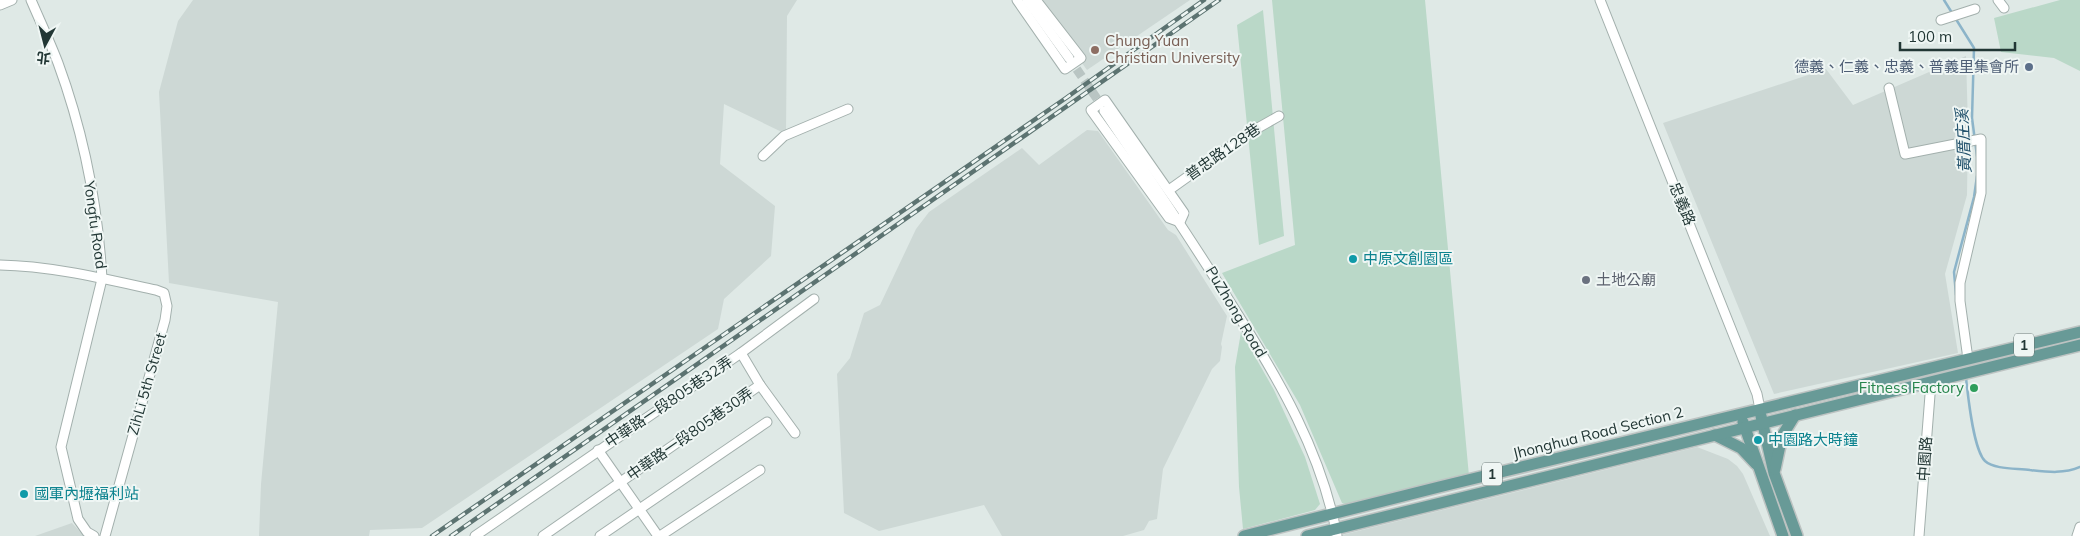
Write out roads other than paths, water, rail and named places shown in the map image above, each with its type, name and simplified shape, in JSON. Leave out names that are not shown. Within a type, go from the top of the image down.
[{"type":"main road","name":"Jhonghua Road Section 2","points":[[1244,536],[2080,332]]},
{"type":"main road","name":"Jhonghua Road Section 2","points":[[1307,536],[1336,532],[1763,423],[2080,346]]},
{"type":"main road","points":[[1760,409],[1774,473],[1797,536]]},
{"type":"main road","points":[[1741,414],[1744,428],[1783,536]]},
{"type":"main road","points":[[1774,473],[1782,436],[1796,415]]},
{"type":"main road","points":[[1715,435],[1741,448],[1759,468]]},
{"type":"street","points":[[0,5],[12,0]]},
{"type":"street","name":"Yongfu Road","points":[[31,0],[58,64],[78,132],[93,198],[100,251],[102,279],[61,447],[78,519],[87,532],[94,536]]},
{"type":"street","points":[[1017,0],[1065,69],[1080,58],[1036,0]]},
{"type":"street","points":[[1027,0],[1068,58]]},
{"type":"street","name":"忠義路","points":[[1600,0],[1756,394],[1760,409]]},
{"type":"street","points":[[1998,0],[2004,8]]},
{"type":"street","points":[[1941,20],[1975,9]]},
{"type":"street","points":[[1889,88],[1905,154],[1981,139],[1981,193],[1960,283],[1964,360]]},
{"type":"street","points":[[1105,100],[1169,190],[1184,213],[1180,222],[1169,218],[1090,110],[1105,100]]},
{"type":"street","points":[[762,156],[784,136],[848,109]]},
{"type":"street","name":"PuZhong Road","points":[[1104,111],[1180,222],[1278,382],[1321,474],[1333,513],[1336,532]]},
{"type":"street","name":"普忠路128巷","points":[[1169,190],[1249,133],[1279,116]]},
{"type":"street","points":[[0,265],[102,279]]},
{"type":"street","name":"ZihLi 5th Street","points":[[102,279],[164,293],[167,306],[165,320],[105,536]]},
{"type":"street","name":"中華路一段805巷32弄","points":[[476,536],[741,353],[814,299]]},
{"type":"street","points":[[2080,332],[2080,346]]},
{"type":"street","points":[[741,353],[760,385],[795,433]]},
{"type":"street","name":"中園路","points":[[1919,536],[1930,382]]},
{"type":"street","name":"中華路一段805巷30弄","points":[[543,536],[760,385]]},
{"type":"street","points":[[600,536],[767,422]]},
{"type":"street","points":[[598,450],[659,536],[760,470]]},
{"type":"street","points":[[2077,536],[2080,527]]},
{"type":"waterway","name":"黃厝庄溪","points":[[1944,0],[1974,48],[1972,118],[1977,156]]},
{"type":"waterway","name":"黃厝庄溪","points":[[1956,295],[1954,272],[1974,197],[1977,176]]},
{"type":"waterway","name":"黃厝庄溪","points":[[1966,378],[1974,434],[1985,461],[2000,467],[2050,472],[2062,472],[2080,467]]},
{"type":"tunnel","points":[[1069,58],[1104,109]]},
{"type":"railway","points":[[432,536],[1066,98],[1204,0]]},
{"type":"railway","points":[[451,536],[1219,0]]},
{"type":"place","name":"Chung Yuan Christian University","points":[[1095,50]]},
{"type":"place","name":"德義、仁義、忠義、普義里集會所","points":[[2029,67]]},
{"type":"place","name":"中原文創園區","points":[[1353,259]]},
{"type":"place","name":"土地公廟","points":[[1586,280]]},
{"type":"place","name":"Fitness Factory","points":[[1974,388]]},
{"type":"place","name":"中園路大時鐘","points":[[1758,440]]},
{"type":"place","name":"國軍內壢福利站","points":[[24,494]]}]
